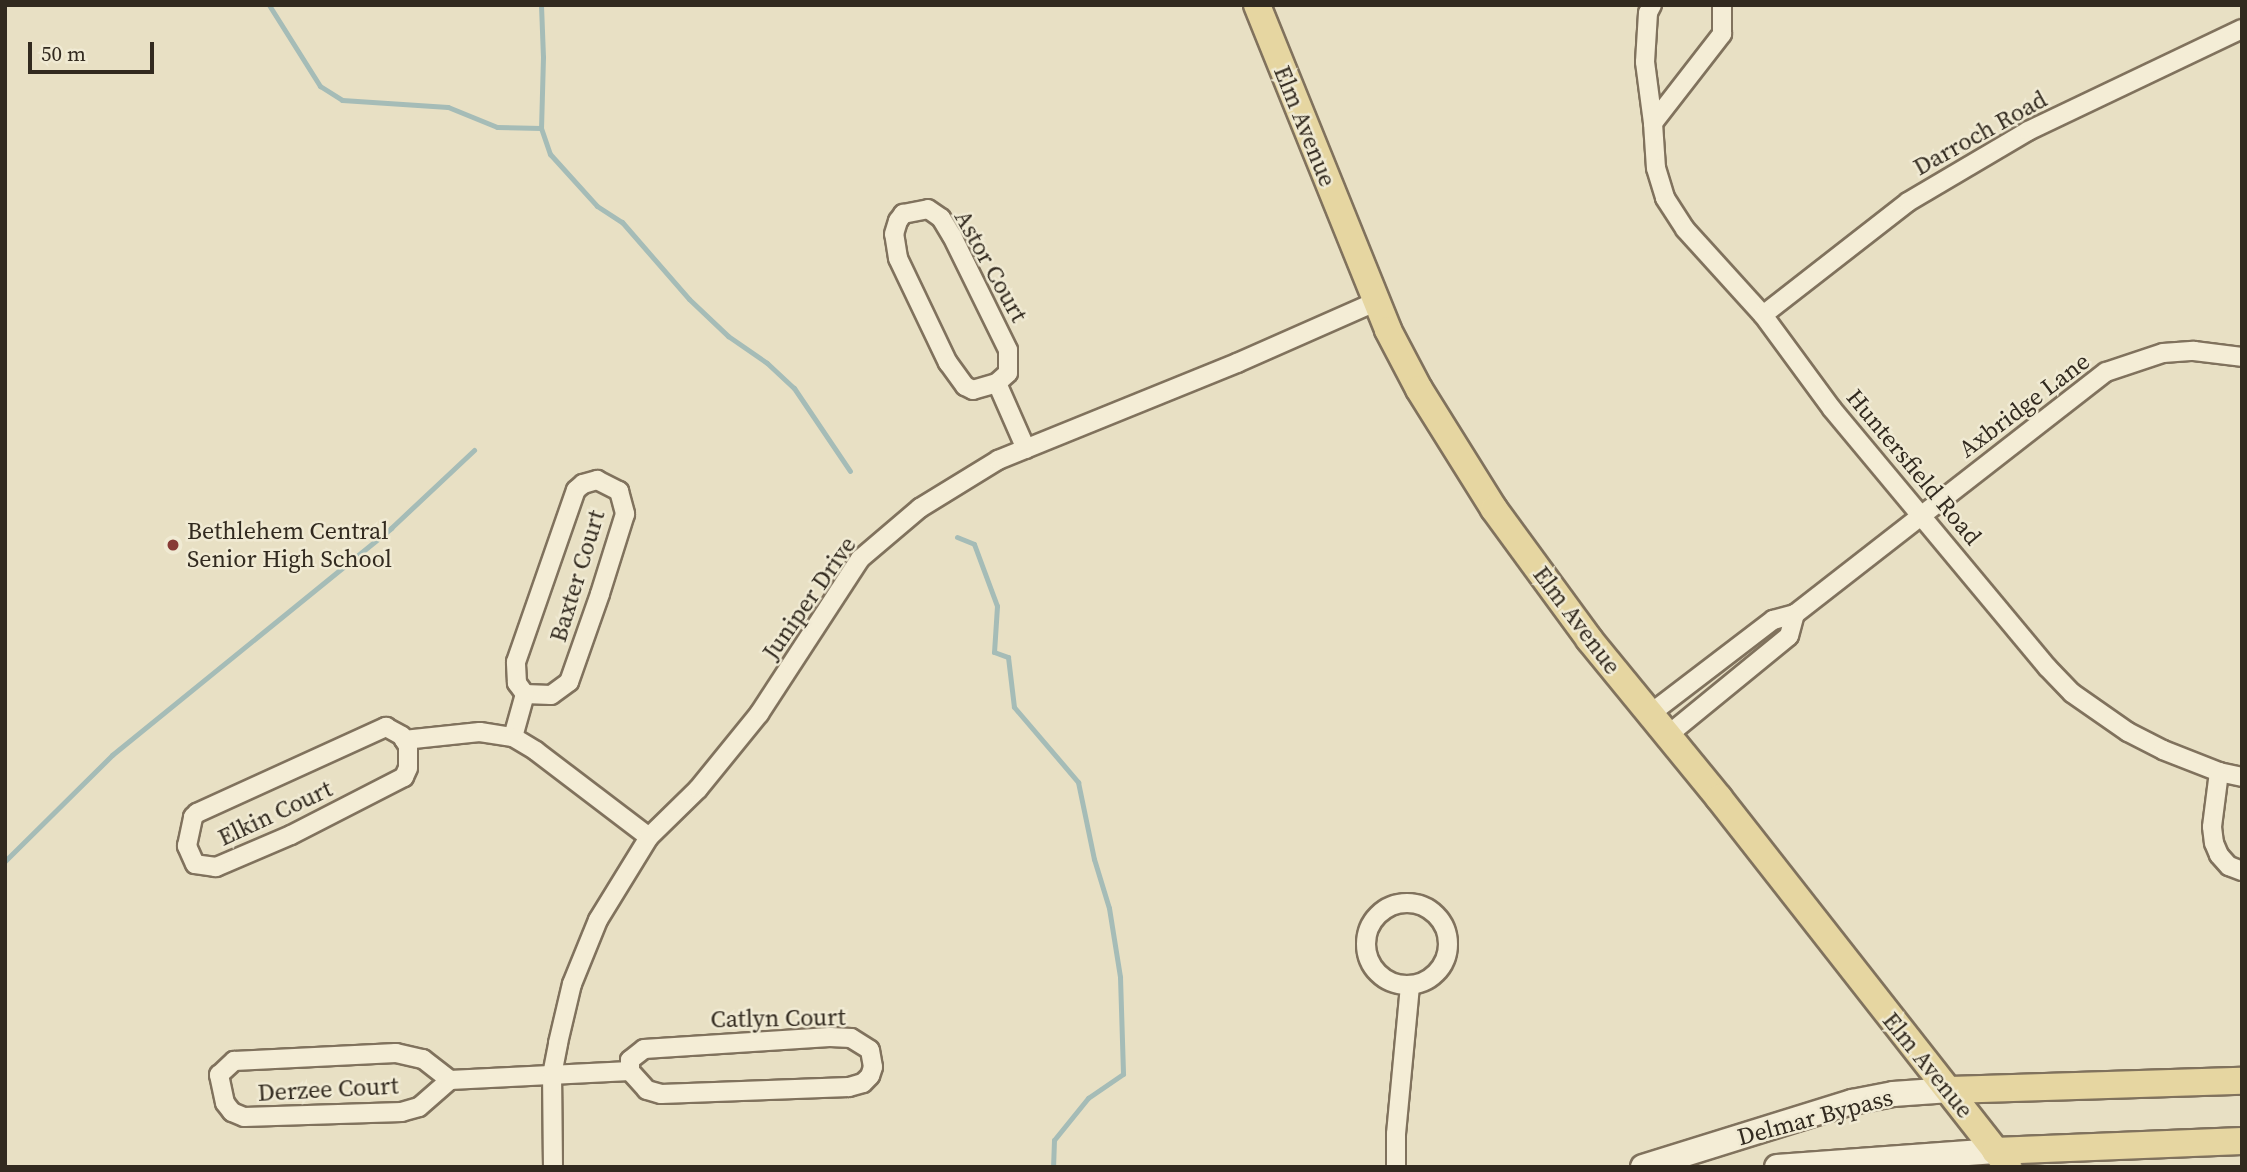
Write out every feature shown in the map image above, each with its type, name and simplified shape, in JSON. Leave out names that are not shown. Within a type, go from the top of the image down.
[{"type":"main road","name":"Elm Avenue","points":[[1257,5],[1375,302],[1419,389],[1494,509],[1589,639],[1668,735],[1905,1038],[1950,1090],[2001,1159]]},
{"type":"main road","name":"Delmar Bypass","points":[[1950,1090],[2242,1081]]},
{"type":"main road","name":"Delmar Bypass","points":[[2001,1159],[2105,1147],[2242,1141]]},
{"type":"main road","points":[[2080,1167],[2105,1147]]},
{"type":"street","name":"Huntersfield Road","points":[[1652,5],[1648,13],[1645,62],[1657,168],[1665,198],[1685,229],[1763,315],[1832,409],[2072,693],[2128,732],[2163,750],[2219,772],[2242,777]]},
{"type":"street","points":[[1653,123],[1722,34],[1721,5]]},
{"type":"street","name":"Darroch Road","points":[[1763,315],[1920,194],[2028,131],[2242,29]]},
{"type":"street","name":"Astor Court","points":[[928,209],[941,218],[952,236],[1009,350],[1008,373],[996,383],[974,390],[965,386],[948,363],[898,258],[894,234],[903,214],[928,209]]},
{"type":"street","name":"Juniper Drive","points":[[554,1167],[552,1075],[572,984],[582,955],[619,883],[649,837],[698,789],[759,714],[860,559],[920,508],[998,460],[1237,363],[1375,302]]},
{"type":"street","name":"Axbridge Lane","points":[[1650,714],[1773,620],[1795,614],[2106,372],[2164,353],[2194,351],[2242,357]]},
{"type":"street","points":[[996,383],[1026,449]]},
{"type":"street","name":"Baxter Court","points":[[597,480],[619,491],[625,514],[569,682],[551,695],[525,694],[517,683],[516,662],[576,489],[597,480]]},
{"type":"street","name":"Axbridge Lane","points":[[1668,735],[1789,636],[1795,614]]},
{"type":"street","points":[[1723,658],[1738,678]]},
{"type":"street","points":[[513,737],[525,694]]},
{"type":"street","name":"Elkin Court","points":[[404,740],[408,746],[408,768],[396,783],[291,835],[216,867],[195,864],[187,846],[193,817],[197,813],[386,727],[404,740],[480,732],[513,737],[537,751],[649,837]]},
{"type":"street","points":[[2219,772],[2212,827],[2214,843],[2229,866],[2242,871]]},
{"type":"street","points":[[1410,903],[1435,914],[1443,925],[1448,951],[1435,975],[1410,986],[1396,984],[1374,970],[1365,944],[1374,919],[1384,910],[1410,903]]},
{"type":"street","points":[[1396,1167],[1396,1134],[1410,986]]},
{"type":"street","name":"Catlyn Court","points":[[830,1037],[851,1038],[863,1044],[873,1059],[870,1076],[863,1083],[849,1087],[660,1094],[647,1090],[630,1071],[630,1060],[644,1049],[830,1037]]},
{"type":"street","name":"Derzee Court","points":[[396,1053],[423,1059],[450,1080],[419,1107],[402,1112],[244,1117],[232,1112],[225,1103],[219,1075],[234,1061],[396,1053]]},
{"type":"street","points":[[450,1080],[630,1071]]},
{"type":"street","name":"Delmar Bypass","points":[[1643,1167],[1673,1162],[1852,1102],[1893,1094],[1950,1090]]},
{"type":"street","name":"Delmar Bypass","points":[[1777,1167],[2001,1159]]},
{"type":"waterway","points":[[269,5],[320,86],[342,100],[448,107],[497,127],[541,128]]},
{"type":"waterway","points":[[541,5],[541,128],[550,154],[597,206],[622,222],[689,299],[728,336],[767,363],[794,388],[850,471]]},
{"type":"waterway","points":[[5,861],[112,755],[391,528],[474,450]]},
{"type":"waterway","points":[[957,537],[974,544],[997,606],[994,652],[1008,657],[1014,707],[1078,782],[1094,859],[1109,908],[1120,977],[1123,1074],[1088,1098],[1054,1140],[1053,1167]]},
{"type":"place","name":"Bethlehem Central Senior High School","points":[[173,545]]}]
